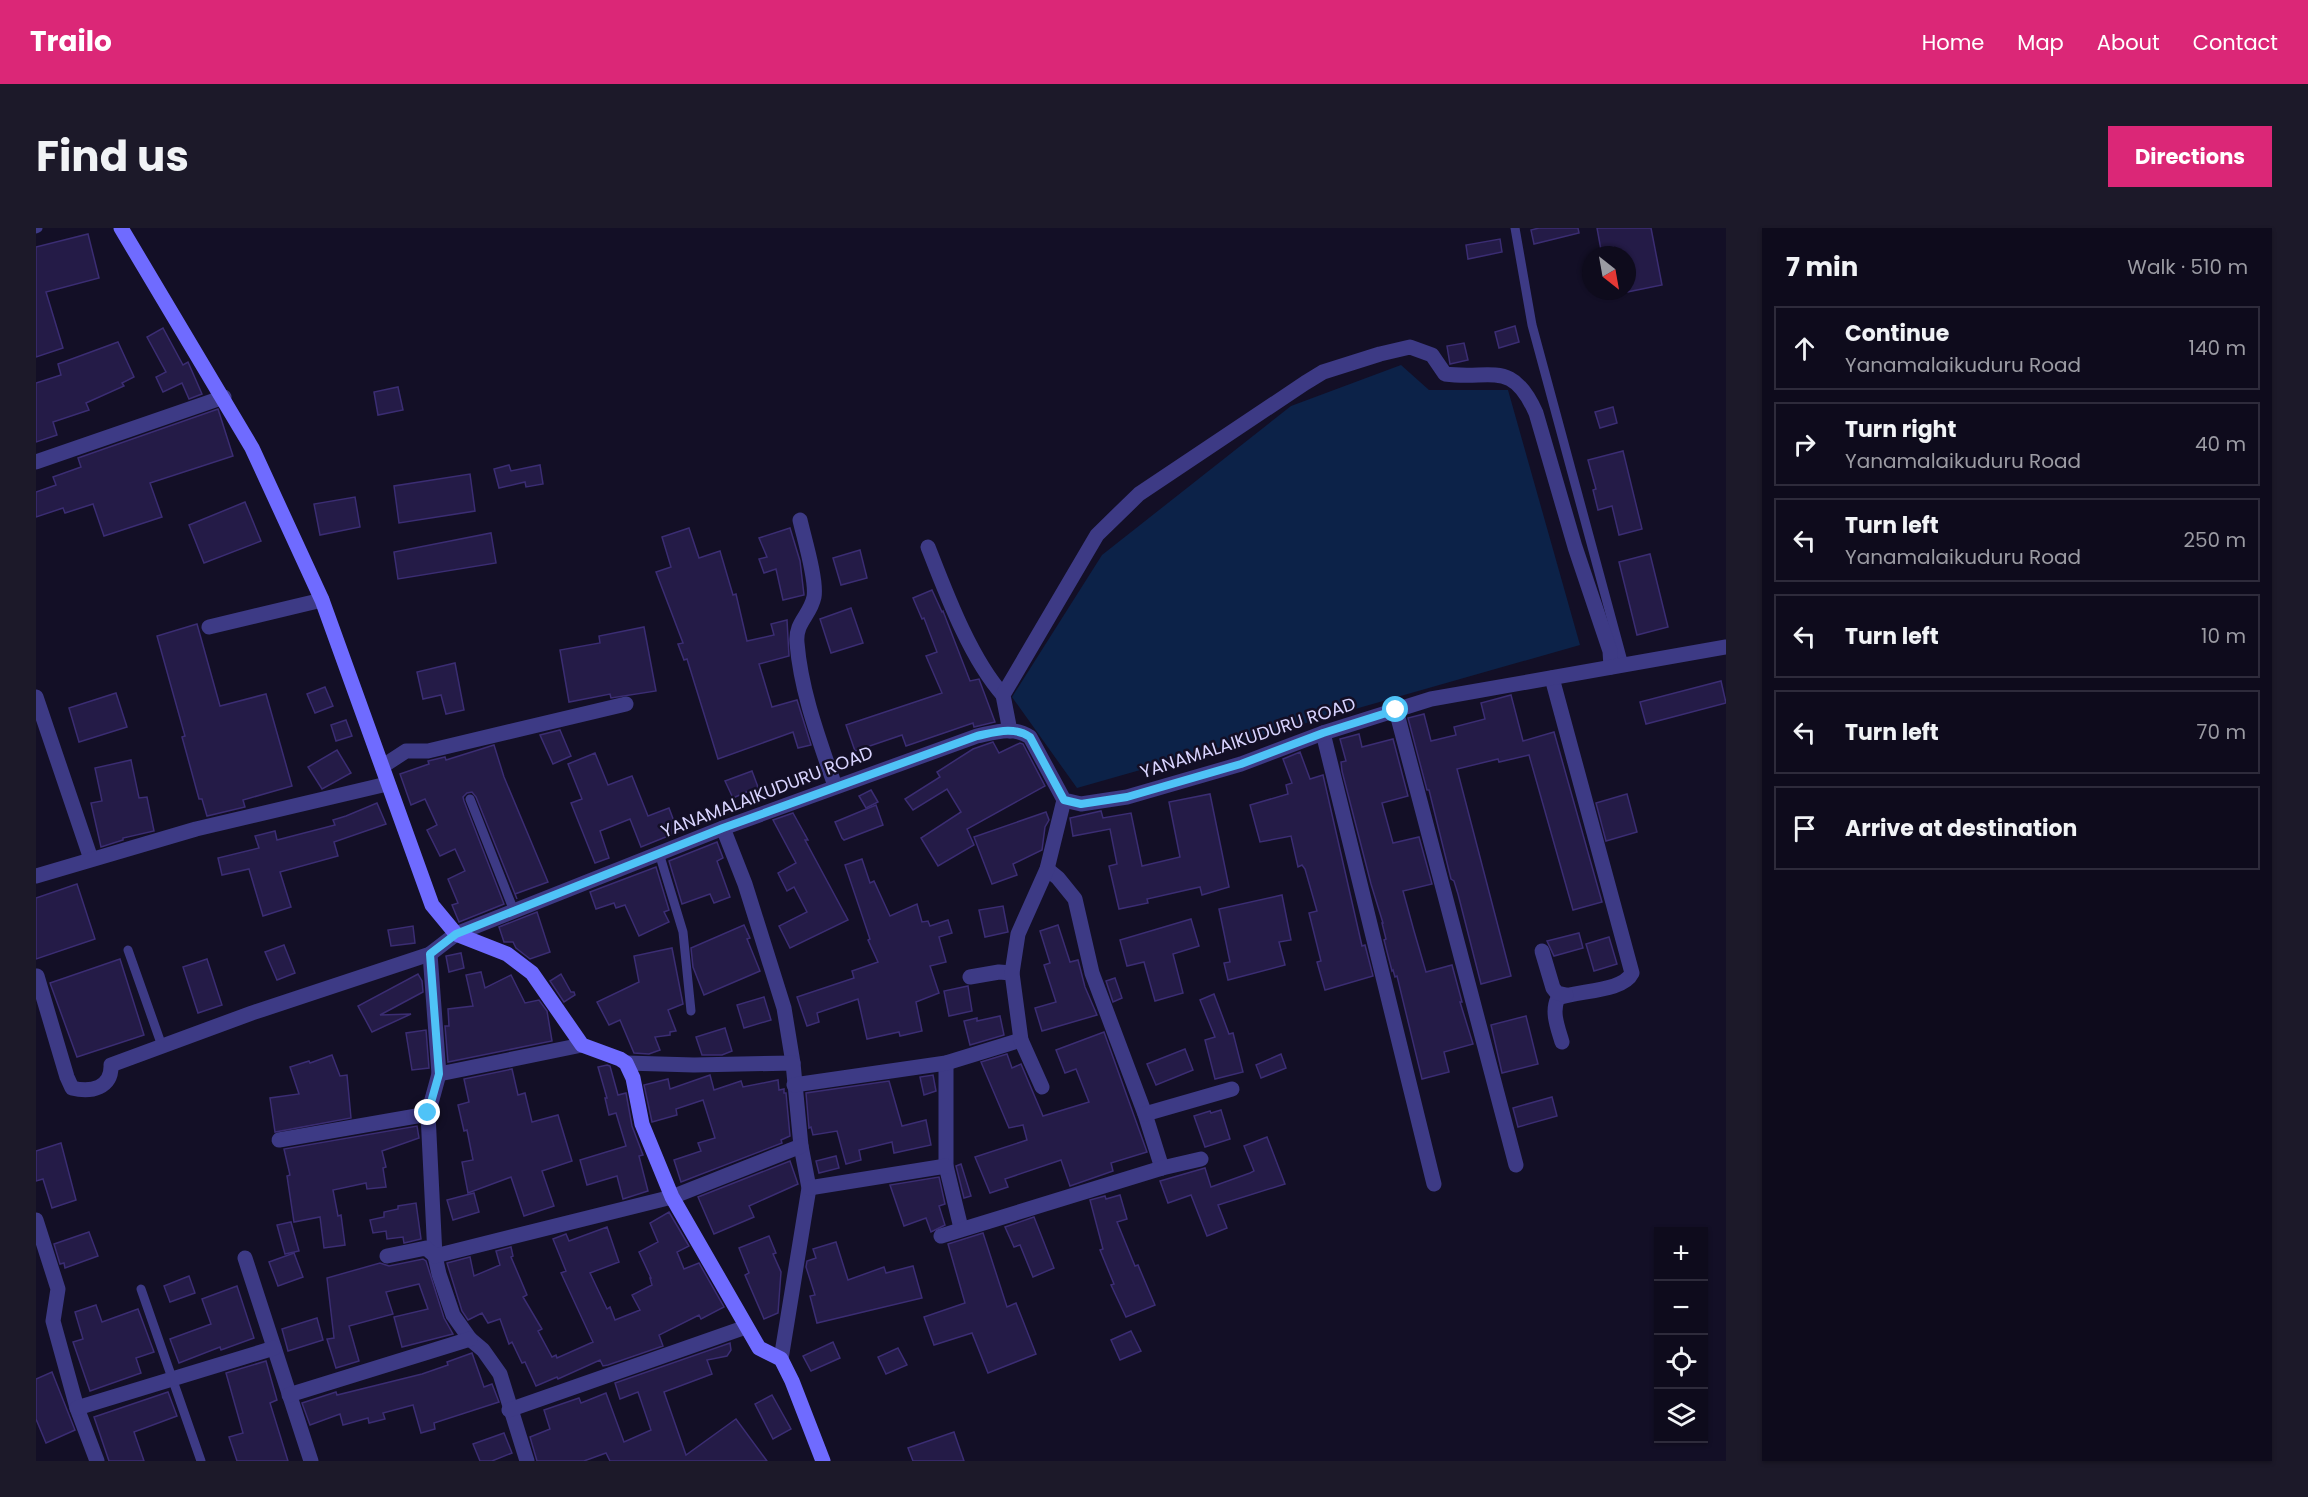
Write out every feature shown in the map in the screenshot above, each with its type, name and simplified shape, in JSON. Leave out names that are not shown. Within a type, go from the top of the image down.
[{"type":"main road","points":[[121,228],[252,447],[322,600],[432,905],[456,934],[507,954],[532,973],[582,1045],[626,1063],[633,1078],[642,1124],[672,1197],[759,1348],[781,1359],[823,1461]]},
{"type":"street","points":[[1003,695],[1097,535],[1139,494],[1323,372],[1410,347],[1432,355],[1445,374],[1486,374],[1514,380],[1522,386],[1536,413],[1575,547],[1610,651],[1618,666]]},
{"type":"street","points":[[36,462],[224,397]]},
{"type":"street","points":[[800,520],[815,589],[809,610],[796,630],[796,643],[802,679],[814,724],[835,786]]},
{"type":"street","points":[[928,547],[970,642],[991,681],[1003,695],[1010,731],[1021,731],[1030,737],[1064,800],[1047,869],[1018,934],[1012,973],[1021,1040],[1042,1088]]},
{"type":"street","points":[[209,627],[322,600]]},
{"type":"street","name":"YANAMALAIKUDURU ROAD","points":[[1064,800],[1081,804],[1127,797],[1241,764],[1323,733],[1431,699],[1726,647]]},
{"type":"street","points":[[1552,678],[1632,973],[1629,979],[1620,985],[1558,998],[1555,1004],[1555,1017],[1562,1042]]},
{"type":"street","points":[[36,698],[91,859]]},
{"type":"street","points":[[383,766],[406,751],[428,751],[626,704]]},
{"type":"street","points":[[1396,710],[1516,1165]]},
{"type":"street","name":"YANAMALAIKUDURU ROAD","points":[[37,976],[72,1088],[85,1091],[95,1089],[106,1083],[111,1074],[111,1065],[252,1013],[430,954],[456,934],[835,786],[977,736],[1010,731]]},
{"type":"street","points":[[1323,733],[1434,1184]]},
{"type":"street","points":[[36,876],[196,829],[387,783]]},
{"type":"street","points":[[723,828],[745,884],[783,1008],[793,1063],[801,1146],[809,1188],[781,1359]]},
{"type":"street","points":[[1047,869],[1075,900],[1092,973],[1145,1114],[1162,1168]]},
{"type":"street","points":[[1542,951],[1552,988],[1557,993],[1566,995]]},
{"type":"street","points":[[430,954],[439,1074],[428,1113],[435,1256],[453,1315],[500,1374],[526,1461]]},
{"type":"street","points":[[970,977],[999,972],[1012,973]]},
{"type":"street","points":[[794,1085],[946,1063],[1021,1040]]},
{"type":"street","points":[[439,1074],[582,1045]]},
{"type":"street","points":[[626,1063],[694,1065],[793,1063]]},
{"type":"street","points":[[946,1063],[946,1166],[961,1228]]},
{"type":"street","points":[[1145,1114],[1232,1089]]},
{"type":"street","points":[[279,1140],[428,1113]]},
{"type":"street","points":[[435,1256],[672,1197],[801,1146]]},
{"type":"street","points":[[941,1236],[1162,1168],[1201,1159]]},
{"type":"street","points":[[809,1188],[946,1166]]},
{"type":"street","points":[[36,1220],[58,1289],[53,1321],[76,1408],[97,1461]]},
{"type":"street","points":[[387,1256],[426,1248],[435,1256]]},
{"type":"street","points":[[245,1258],[311,1461]]},
{"type":"street","points":[[509,1410],[746,1327]]},
{"type":"street","points":[[289,1395],[470,1339]]},
{"type":"street","points":[[76,1408],[274,1348]]},
{"type":"lane","points":[[1515,228],[1532,325],[1618,666]]},
{"type":"lane","points":[[470,799],[514,911]]},
{"type":"lane","points":[[659,853],[682,932],[691,1011]]},
{"type":"lane","points":[[128,950],[162,1046]]},
{"type":"lane","points":[[141,1289],[201,1461]]},
{"type":"water","points":[[1401,365],[1429,390],[1508,390],[1580,645],[1077,788],[1012,697],[1102,555],[1291,406]]},
{"type":"building","points":[[1578,228],[1579,233],[1534,244],[1531,230]]},
{"type":"building","points":[[1597,228],[1651,228],[1662,285],[1636,290],[1636,246],[1600,246]]},
{"type":"building","points":[[88,234],[99,278],[46,292],[63,348],[36,357],[36,247]]},
{"type":"building","points":[[1500,239],[1502,252],[1468,259],[1466,245]]},
{"type":"building","points":[[1515,326],[1519,342],[1499,348],[1495,332]]},
{"type":"building","points":[[163,328],[183,365],[188,362],[202,394],[189,399],[182,383],[163,392],[156,377],[166,372],[147,337]]},
{"type":"building","points":[[118,342],[134,377],[122,383],[124,386],[86,403],[89,410],[53,422],[57,435],[36,442],[36,383],[61,375],[58,364]]},
{"type":"building","points":[[1464,343],[1468,360],[1450,364],[1447,346]]},
{"type":"building","points":[[398,387],[403,410],[378,415],[374,392]]},
{"type":"building","points":[[1613,407],[1617,423],[1600,428],[1595,412]]},
{"type":"building","points":[[218,409],[233,456],[150,483],[162,517],[104,536],[93,504],[65,513],[63,508],[36,517],[36,492],[56,485],[53,477],[81,467],[78,458]]},
{"type":"building","points":[[1623,451],[1642,529],[1619,535],[1612,506],[1598,510],[1593,490],[1596,489],[1588,460]]},
{"type":"building","points":[[509,465],[511,471],[540,465],[543,484],[526,487],[525,482],[499,488],[494,469]]},
{"type":"building","points":[[470,474],[475,511],[399,523],[394,486]]},
{"type":"building","points":[[355,497],[360,527],[320,535],[314,504]]},
{"type":"building","points":[[245,502],[261,541],[204,563],[189,525]]},
{"type":"building","points":[[689,528],[699,558],[720,551],[733,595],[736,594],[747,641],[774,635],[771,624],[787,620],[789,656],[759,664],[772,707],[797,700],[811,745],[798,748],[793,732],[718,759],[687,659],[684,660],[678,644],[683,643],[656,572],[671,567],[662,537]]},
{"type":"building","points":[[790,528],[800,561],[804,595],[783,600],[776,569],[764,573],[759,559],[767,557],[759,538]]},
{"type":"building","points":[[491,533],[496,563],[398,579],[394,552]]},
{"type":"building","points":[[860,550],[867,578],[841,585],[833,558]]},
{"type":"building","points":[[1650,554],[1668,627],[1637,635],[1619,562]]},
{"type":"building","points":[[932,590],[943,611],[970,681],[979,679],[995,722],[974,727],[973,723],[906,746],[902,735],[855,751],[846,725],[942,693],[926,656],[937,652],[924,618],[922,619],[913,598]]},
{"type":"building","points":[[851,608],[863,643],[831,653],[820,619]]},
{"type":"building","points":[[197,624],[220,706],[266,694],[292,786],[243,800],[245,807],[207,816],[202,799],[199,799],[182,737],[185,736],[157,636]]},
{"type":"building","points":[[644,627],[656,691],[611,698],[610,694],[569,702],[560,650],[600,643],[599,636]]},
{"type":"building","points":[[455,663],[464,710],[446,714],[441,695],[423,699],[417,672]]},
{"type":"building","points":[[1721,681],[1726,703],[1646,724],[1640,702]]},
{"type":"building","points":[[325,687],[333,706],[315,713],[307,694]]},
{"type":"building","points":[[116,693],[127,727],[79,742],[69,708]]},
{"type":"building","points":[[1511,695],[1523,741],[1554,732],[1602,902],[1573,910],[1529,755],[1499,762],[1498,759],[1457,769],[1511,976],[1481,984],[1408,718],[1424,714],[1431,741],[1456,735],[1454,727],[1485,719],[1481,703]]},
{"type":"building","points":[[346,720],[352,736],[336,741],[331,725]]},
{"type":"building","points":[[560,730],[571,756],[553,764],[540,735]]},
{"type":"building","points":[[1359,734],[1362,747],[1393,739],[1408,796],[1382,803],[1393,843],[1419,837],[1432,884],[1403,891],[1426,972],[1452,965],[1473,1044],[1444,1052],[1449,1072],[1422,1079],[1397,976],[1395,977],[1392,971],[1384,940],[1386,939],[1383,923],[1342,771],[1341,762],[1346,761],[1340,739]]},
{"type":"building","points":[[993,742],[999,753],[1020,743],[1023,744],[1045,786],[967,829],[974,845],[938,866],[921,838],[961,812],[947,789],[913,810],[905,799],[940,777],[937,772],[973,749]]},
{"type":"building","points":[[494,745],[504,777],[548,882],[515,894],[517,899],[476,797],[472,792],[467,793],[463,797],[464,801],[504,904],[459,922],[452,905],[458,903],[448,879],[465,871],[455,849],[440,856],[427,830],[437,825],[425,799],[411,805],[400,774],[429,764],[428,761],[445,757],[446,760]]},
{"type":"building","points":[[337,750],[351,773],[322,789],[308,767]]},
{"type":"building","points":[[1300,752],[1310,779],[1323,775],[1362,946],[1365,945],[1373,976],[1325,990],[1317,962],[1321,961],[1309,913],[1317,911],[1305,869],[1302,865],[1298,867],[1291,836],[1260,842],[1250,805],[1288,794],[1286,785],[1292,783],[1283,759]]},
{"type":"building","points":[[595,753],[608,785],[632,776],[648,816],[669,808],[678,832],[641,847],[630,819],[600,831],[609,858],[595,863],[571,803],[582,799],[568,764]]},
{"type":"building","points":[[131,760],[139,798],[147,797],[154,831],[123,838],[123,840],[101,847],[91,803],[102,801],[95,768]]},
{"type":"building","points":[[752,771],[758,787],[733,798],[725,781]]},
{"type":"building","points":[[871,790],[878,802],[866,808],[859,796]]},
{"type":"building","points":[[1210,794],[1229,887],[1202,895],[1200,887],[1147,899],[1148,903],[1119,909],[1109,866],[1117,864],[1110,829],[1073,836],[1070,818],[1101,811],[1103,818],[1131,813],[1142,866],[1180,857],[1169,802]]},
{"type":"building","points":[[1627,794],[1637,832],[1606,841],[1596,803]]},
{"type":"building","points":[[377,803],[386,824],[334,842],[338,856],[280,872],[291,907],[263,916],[249,869],[222,875],[218,858],[259,848],[255,836],[275,831],[277,840],[335,825],[333,820]]},
{"type":"building","points":[[876,805],[883,825],[844,840],[835,822]]},
{"type":"building","points":[[1046,812],[1049,820],[1045,827],[1042,850],[1013,864],[1017,875],[992,884],[974,837]]},
{"type":"building","points":[[793,813],[848,920],[790,948],[779,926],[807,912],[794,887],[787,891],[778,873],[796,863],[773,820]]},
{"type":"building","points":[[717,842],[723,858],[717,861],[730,897],[714,903],[710,894],[682,904],[669,861]]},
{"type":"building","points":[[862,859],[870,883],[874,881],[890,916],[917,904],[922,922],[928,921],[930,926],[948,920],[952,933],[939,937],[946,962],[930,966],[939,993],[916,1002],[922,1031],[900,1036],[899,1032],[867,1039],[858,999],[817,1013],[819,1022],[807,1026],[797,997],[854,978],[852,971],[878,962],[868,940],[870,939],[845,865]]},
{"type":"building","points":[[656,867],[669,910],[664,912],[669,922],[639,936],[625,905],[616,908],[614,903],[596,909],[590,892]]},
{"type":"building","points":[[77,884],[95,939],[36,959],[36,898]]},
{"type":"building","points":[[1282,895],[1291,940],[1279,942],[1285,965],[1228,980],[1224,963],[1230,962],[1219,909]]},
{"type":"building","points":[[1003,906],[1008,932],[985,937],[979,910]]},
{"type":"building","points":[[537,912],[550,952],[530,959],[516,948],[513,942],[504,942],[499,927]]},
{"type":"building","points":[[1191,919],[1199,946],[1173,954],[1183,993],[1155,1001],[1144,962],[1127,966],[1120,940]]},
{"type":"building","points":[[744,925],[760,971],[704,995],[693,967],[691,948]]},
{"type":"building","points":[[1058,925],[1070,962],[1078,960],[1085,987],[1097,1015],[1042,1031],[1035,1008],[1056,1002],[1044,965],[1050,963],[1040,931]]},
{"type":"building","points":[[413,926],[415,943],[391,946],[388,930]]},
{"type":"building","points":[[1579,933],[1583,948],[1554,956],[1547,941]]},
{"type":"building","points":[[1609,937],[1617,964],[1594,971],[1586,944]]},
{"type":"building","points":[[284,945],[295,973],[277,980],[265,952]]},
{"type":"building","points":[[672,948],[683,1004],[668,1010],[676,1031],[670,1032],[670,1035],[655,1037],[660,1050],[649,1054],[634,1053],[620,1020],[609,1025],[597,1002],[639,982],[634,956]]},
{"type":"building","points":[[461,953],[464,968],[449,972],[446,956]]},
{"type":"building","points":[[120,959],[144,1035],[77,1057],[50,983]]},
{"type":"building","points":[[207,959],[222,1005],[198,1013],[183,967]]},
{"type":"building","points":[[481,972],[485,988],[511,975],[525,1003],[539,1000],[547,1011],[552,1041],[448,1062],[445,1026],[449,1026],[448,1009],[473,1006],[466,975]]},
{"type":"building","points":[[418,974],[422,981],[423,992],[380,1015],[411,1014],[372,1032],[358,1006]]},
{"type":"building","points":[[561,974],[575,995],[564,1002],[550,981]]},
{"type":"building","points":[[1115,978],[1122,998],[1113,1002],[1106,981]]},
{"type":"building","points":[[968,986],[972,1011],[949,1016],[944,991]]},
{"type":"building","points":[[1214,994],[1229,1034],[1233,1033],[1243,1072],[1215,1079],[1205,1040],[1215,1037],[1200,1000]]},
{"type":"building","points":[[764,997],[771,1020],[744,1028],[737,1005]]},
{"type":"building","points":[[1000,1016],[1004,1035],[970,1045],[964,1021]]},
{"type":"building","points":[[1526,1016],[1538,1064],[1502,1073],[1491,1025]]},
{"type":"building","points":[[725,1028],[732,1051],[722,1055],[702,1055],[696,1037]]},
{"type":"building","points":[[426,1030],[429,1068],[412,1070],[406,1033]]},
{"type":"building","points":[[1104,1032],[1147,1152],[1111,1163],[1113,1171],[1070,1186],[1061,1160],[1005,1179],[1008,1187],[990,1193],[975,1157],[1027,1140],[1023,1125],[1009,1128],[981,1062],[1007,1054],[1012,1068],[1021,1064],[1043,1116],[1089,1102],[1076,1069],[1065,1073],[1056,1050]]},
{"type":"building","points":[[1185,1049],[1193,1070],[1156,1085],[1147,1064]]},
{"type":"building","points":[[1281,1054],[1286,1068],[1261,1078],[1256,1065]]},
{"type":"building","points":[[332,1055],[340,1076],[347,1075],[351,1118],[275,1132],[270,1098],[299,1094],[290,1067]]},
{"type":"building","points":[[610,1066],[618,1095],[626,1093],[632,1126],[643,1155],[639,1156],[648,1191],[623,1199],[617,1176],[587,1185],[580,1160],[626,1146],[616,1113],[609,1115],[605,1098],[607,1098],[598,1067]]},
{"type":"building","points":[[512,1069],[518,1095],[525,1093],[532,1122],[558,1115],[572,1161],[542,1171],[554,1206],[524,1216],[511,1177],[468,1193],[462,1162],[473,1160],[467,1130],[464,1131],[458,1105],[469,1102],[464,1079]]},
{"type":"building","points":[[710,1075],[714,1090],[741,1081],[743,1087],[778,1080],[779,1090],[784,1089],[786,1093],[790,1136],[781,1140],[782,1143],[681,1182],[674,1160],[701,1151],[698,1143],[715,1138],[703,1100],[676,1109],[677,1115],[652,1122],[644,1085],[668,1079],[670,1089]]},
{"type":"building","points":[[933,1075],[936,1091],[924,1095],[920,1077]]},
{"type":"building","points":[[889,1081],[902,1126],[926,1120],[931,1145],[894,1153],[892,1142],[859,1150],[861,1160],[846,1164],[837,1131],[813,1135],[811,1127],[809,1128],[806,1093]]},
{"type":"building","points":[[1552,1097],[1557,1116],[1518,1127],[1513,1108]]},
{"type":"building","points":[[1221,1110],[1230,1139],[1205,1147],[1194,1116]]},
{"type":"building","points":[[417,1126],[419,1138],[382,1151],[386,1167],[383,1168],[386,1187],[367,1189],[366,1183],[333,1190],[338,1216],[341,1215],[345,1245],[324,1248],[320,1217],[294,1222],[287,1176],[290,1175],[284,1149]]},
{"type":"building","points":[[1267,1137],[1285,1184],[1218,1205],[1227,1228],[1207,1236],[1191,1195],[1168,1203],[1160,1181],[1205,1168],[1211,1187],[1250,1173],[1254,1171],[1244,1146]]},
{"type":"building","points":[[61,1143],[76,1200],[52,1208],[43,1179],[36,1181],[36,1151]]},
{"type":"building","points":[[836,1156],[839,1168],[819,1173],[816,1161]]},
{"type":"building","points":[[790,1161],[798,1184],[749,1206],[754,1217],[714,1234],[698,1197]]},
{"type":"building","points":[[961,1164],[971,1196],[964,1198],[956,1166]]},
{"type":"building","points":[[939,1177],[945,1204],[939,1206],[945,1225],[931,1232],[926,1218],[904,1226],[890,1185]]},
{"type":"building","points":[[474,1193],[479,1212],[453,1220],[447,1200]]},
{"type":"building","points":[[1120,1195],[1127,1219],[1117,1222],[1135,1266],[1138,1265],[1155,1305],[1126,1317],[1111,1285],[1114,1284],[1100,1250],[1103,1249],[1090,1200]]},
{"type":"building","points":[[416,1203],[421,1239],[404,1243],[403,1237],[387,1239],[386,1231],[373,1233],[370,1220],[384,1217],[384,1212],[398,1209],[398,1206]]},
{"type":"building","points":[[669,1212],[689,1246],[677,1252],[684,1269],[699,1263],[724,1307],[701,1319],[699,1315],[659,1335],[663,1346],[608,1365],[603,1366],[600,1360],[536,1386],[525,1362],[522,1363],[512,1342],[509,1344],[500,1319],[488,1323],[482,1313],[468,1320],[462,1311],[447,1263],[470,1257],[474,1276],[500,1265],[496,1251],[511,1247],[513,1256],[511,1257],[527,1295],[523,1297],[542,1329],[538,1331],[552,1357],[556,1355],[557,1358],[593,1342],[561,1273],[566,1271],[553,1239],[566,1234],[569,1241],[607,1227],[619,1262],[590,1273],[607,1309],[610,1307],[615,1320],[640,1310],[632,1295],[652,1285],[639,1252],[658,1242],[650,1223]]},
{"type":"building","points":[[1034,1217],[1054,1268],[1033,1277],[1020,1245],[1014,1247],[1005,1227]]},
{"type":"building","points":[[291,1222],[299,1251],[285,1254],[277,1225]]},
{"type":"building","points":[[89,1232],[98,1256],[65,1268],[64,1263],[60,1264],[54,1244]]},
{"type":"building","points":[[983,1233],[1007,1307],[1016,1303],[1036,1354],[988,1373],[972,1333],[934,1345],[924,1317],[965,1303],[948,1244]]},
{"type":"building","points":[[769,1236],[776,1253],[773,1254],[781,1272],[778,1313],[764,1319],[745,1275],[749,1273],[739,1248]]},
{"type":"building","points":[[836,1242],[848,1280],[884,1267],[886,1273],[913,1266],[922,1298],[817,1323],[810,1296],[815,1295],[806,1267],[807,1261],[816,1258],[813,1249]]},
{"type":"building","points":[[294,1253],[303,1277],[278,1286],[269,1262]]},
{"type":"building","points":[[423,1259],[426,1261],[444,1318],[453,1334],[402,1347],[394,1317],[428,1309],[419,1284],[386,1292],[393,1314],[349,1326],[359,1361],[336,1368],[327,1339],[334,1338],[327,1278],[380,1263],[389,1266]]},
{"type":"building","points":[[189,1276],[195,1293],[170,1302],[164,1286]]},
{"type":"building","points":[[237,1286],[254,1338],[221,1350],[220,1347],[179,1363],[170,1339],[211,1324],[202,1299]]},
{"type":"building","points":[[96,1305],[102,1322],[138,1309],[154,1352],[136,1358],[141,1373],[90,1391],[73,1342],[83,1339],[75,1312]]},
{"type":"building","points":[[317,1318],[323,1340],[288,1351],[282,1329]]},
{"type":"building","points":[[1131,1331],[1141,1351],[1120,1360],[1111,1340]]},
{"type":"building","points":[[833,1342],[840,1358],[811,1371],[803,1356]]},
{"type":"building","points":[[730,1343],[731,1350],[727,1356],[707,1360],[712,1374],[664,1392],[686,1455],[736,1419],[767,1461],[610,1461],[606,1453],[584,1461],[537,1461],[530,1437],[550,1429],[544,1410],[579,1398],[581,1403],[606,1393],[624,1442],[651,1430],[638,1392],[620,1399],[615,1383]]},
{"type":"building","points":[[898,1348],[907,1365],[886,1374],[878,1357]]},
{"type":"building","points":[[472,1353],[484,1387],[492,1384],[499,1402],[434,1423],[435,1429],[421,1433],[413,1405],[383,1413],[385,1419],[369,1423],[368,1418],[343,1425],[340,1414],[310,1425],[302,1403],[336,1392],[337,1395],[422,1374]]},
{"type":"building","points":[[266,1361],[277,1400],[270,1403],[288,1461],[237,1461],[229,1437],[243,1433],[226,1373]]},
{"type":"building","points":[[52,1372],[75,1430],[46,1443],[36,1419],[36,1379]]},
{"type":"building","points":[[168,1392],[177,1416],[134,1432],[144,1461],[109,1461],[94,1417]]},
{"type":"building","points":[[772,1395],[791,1429],[773,1439],[755,1404]]},
{"type":"building","points":[[954,1432],[964,1461],[913,1461],[908,1448]]},
{"type":"building","points":[[504,1433],[512,1453],[492,1461],[480,1461],[473,1444]]},
{"type":"route","points":[[428,1113],[439,1074],[430,954],[456,934],[723,828],[977,736],[1004,730],[1021,731],[1030,737],[1064,800],[1081,804],[1127,797],[1241,764],[1323,733],[1396,710]]}]
